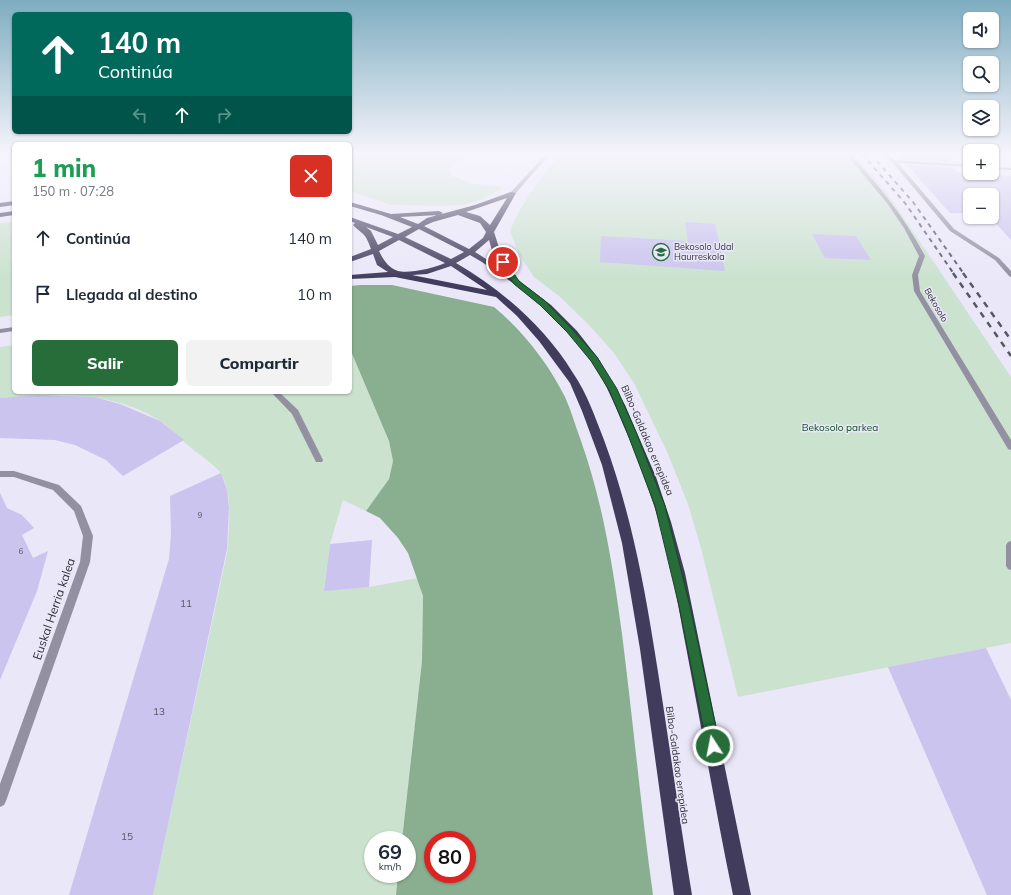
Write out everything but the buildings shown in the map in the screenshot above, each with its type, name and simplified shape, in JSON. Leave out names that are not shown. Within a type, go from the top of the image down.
[{"type":"highway","points":[[352,259],[375,250],[416,226],[436,217],[478,207],[506,196]]},
{"type":"highway","points":[[352,277],[398,275],[427,272],[441,268],[481,245],[511,196]]},
{"type":"highway","points":[[0,205],[12,203]]},
{"type":"highway","name":"Bilbo-Galdakao errepidea","points":[[352,205],[390,215],[416,226],[470,252],[516,282],[542,303],[570,330],[594,359],[613,389],[653,485],[660,506],[685,606],[742,895]]},
{"type":"highway","points":[[0,215],[12,213]]},
{"type":"highway","points":[[390,215],[457,213],[480,219],[491,230],[496,252],[516,282]]},
{"type":"highway","points":[[352,221],[366,231],[372,240],[380,263],[398,275],[498,295]]},
{"type":"highway","name":"Bilbo-Galdakao errepidea","points":[[352,221],[399,236],[452,262],[483,282],[519,312],[544,339],[565,367],[578,389],[607,462],[622,509],[640,606],[683,895]]},
{"type":"street","name":"Bekosolo","points":[[885,196],[913,238],[922,256],[915,275],[917,290],[1011,447]]},
{"type":"street","points":[[923,196],[952,230],[997,259],[1011,275]]},
{"type":"street","points":[[0,331],[12,329]]},
{"type":"street","points":[[277,394],[295,412],[319,460]]},
{"type":"street","name":"Euskal Herria kalea","points":[[0,474],[14,474],[56,487],[78,509],[88,536],[84,562],[0,801]]},
{"type":"street","points":[[1011,546],[1011,566]]},
{"type":"green space","points":[[364,196],[489,196],[463,205],[392,205]]},
{"type":"green space","name":"Bekosolo parkea","points":[[529,196],[888,196],[1011,377],[1011,643],[738,697],[701,548],[688,504],[668,454],[635,385],[614,353],[588,324],[559,296],[534,277],[519,254],[510,231]]},
{"type":"green space","points":[[12,222],[12,315],[0,317],[0,223]]},
{"type":"green space","points":[[392,285],[494,307],[525,337],[543,360],[558,384],[569,407],[595,486],[615,584],[653,895],[396,895],[397,883],[416,883],[416,831],[403,831],[422,661],[423,596],[408,553],[398,538],[380,518],[366,511],[389,479],[393,461],[389,441],[352,354],[352,286]]},
{"type":"green space","points":[[12,345],[12,394],[352,394],[352,354],[389,441],[393,461],[389,479],[366,511],[343,500],[330,544],[324,590],[369,587],[418,578],[423,596],[422,661],[403,831],[364,831],[364,883],[397,883],[396,895],[153,895],[227,553],[229,503],[225,484],[222,475],[212,464],[186,444],[172,430],[142,411],[103,399],[82,396],[62,395],[0,398],[0,347]]},
{"type":"railway","points":[[899,196],[954,274]]},
{"type":"railway","points":[[908,196],[964,274]]},
{"type":"railway","points":[[953,273],[1011,356]]},
{"type":"railway","points":[[963,273],[1011,340]]},
{"type":"place","name":"Bekosolo Udal Haurreskola","points":[[661,252]]},
{"type":"route","points":[[503,262],[516,282],[542,303],[570,330],[594,359],[613,389],[632,432],[660,506],[672,549],[713,746]]}]
